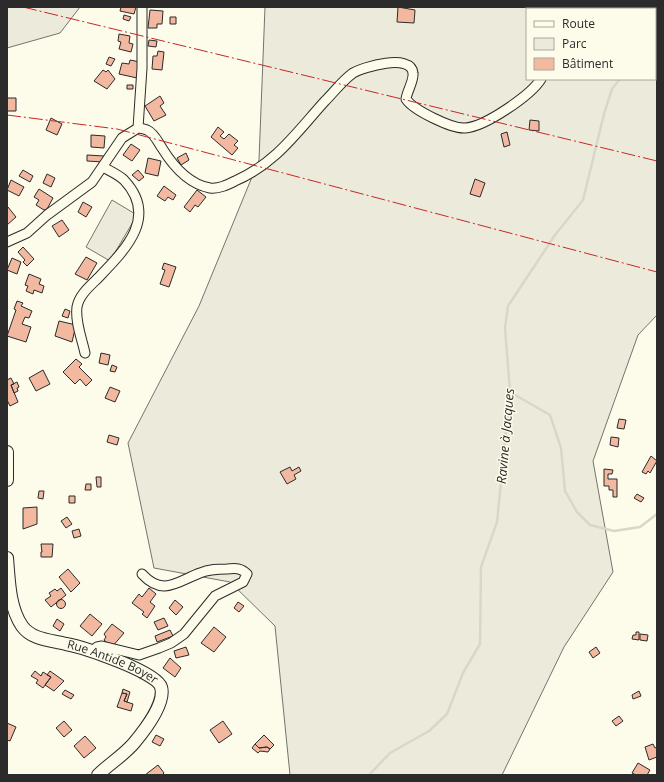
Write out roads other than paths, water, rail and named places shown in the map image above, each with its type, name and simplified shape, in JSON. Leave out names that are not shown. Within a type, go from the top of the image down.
[{"type":"main road","points":[[7,452],[7,480]]},
{"type":"main road","name":"Rue Antide Boyer","points":[[7,558],[11,594],[16,613],[22,626],[40,638],[92,651],[155,678],[160,684],[162,695],[155,713],[134,743],[98,775]]},
{"type":"street","points":[[138,128],[142,68],[142,7]]},
{"type":"street","points":[[7,242],[27,233],[47,215],[92,182],[122,138],[138,128],[147,130],[155,137],[175,168],[185,176],[196,183],[210,188],[222,187],[244,177],[262,166],[288,145],[344,82],[362,69],[375,65],[395,62],[407,66],[412,70],[414,75],[406,99],[410,105],[423,113],[465,128],[480,124],[525,97],[535,88],[540,80]]},
{"type":"street","points":[[85,353],[77,307],[81,296],[116,259],[132,237],[140,219],[140,210],[136,197],[124,179],[103,167]]},
{"type":"street","points":[[92,651],[97,647],[102,646],[139,655],[171,643],[184,634],[215,596],[243,582],[247,574],[238,568],[212,570],[202,572],[174,585],[165,586],[156,585],[142,574]]},
{"type":"waterway","name":"Ravine à Jacques","points":[[369,775],[390,753],[429,731],[447,714],[463,673],[480,644],[481,567],[497,522],[510,392],[505,328],[508,306],[555,235],[583,200],[604,114],[612,89],[619,80]]},
{"type":"waterway","points":[[510,392],[550,415],[561,448],[565,491],[577,512],[590,525],[614,531],[640,527],[657,514]]}]
